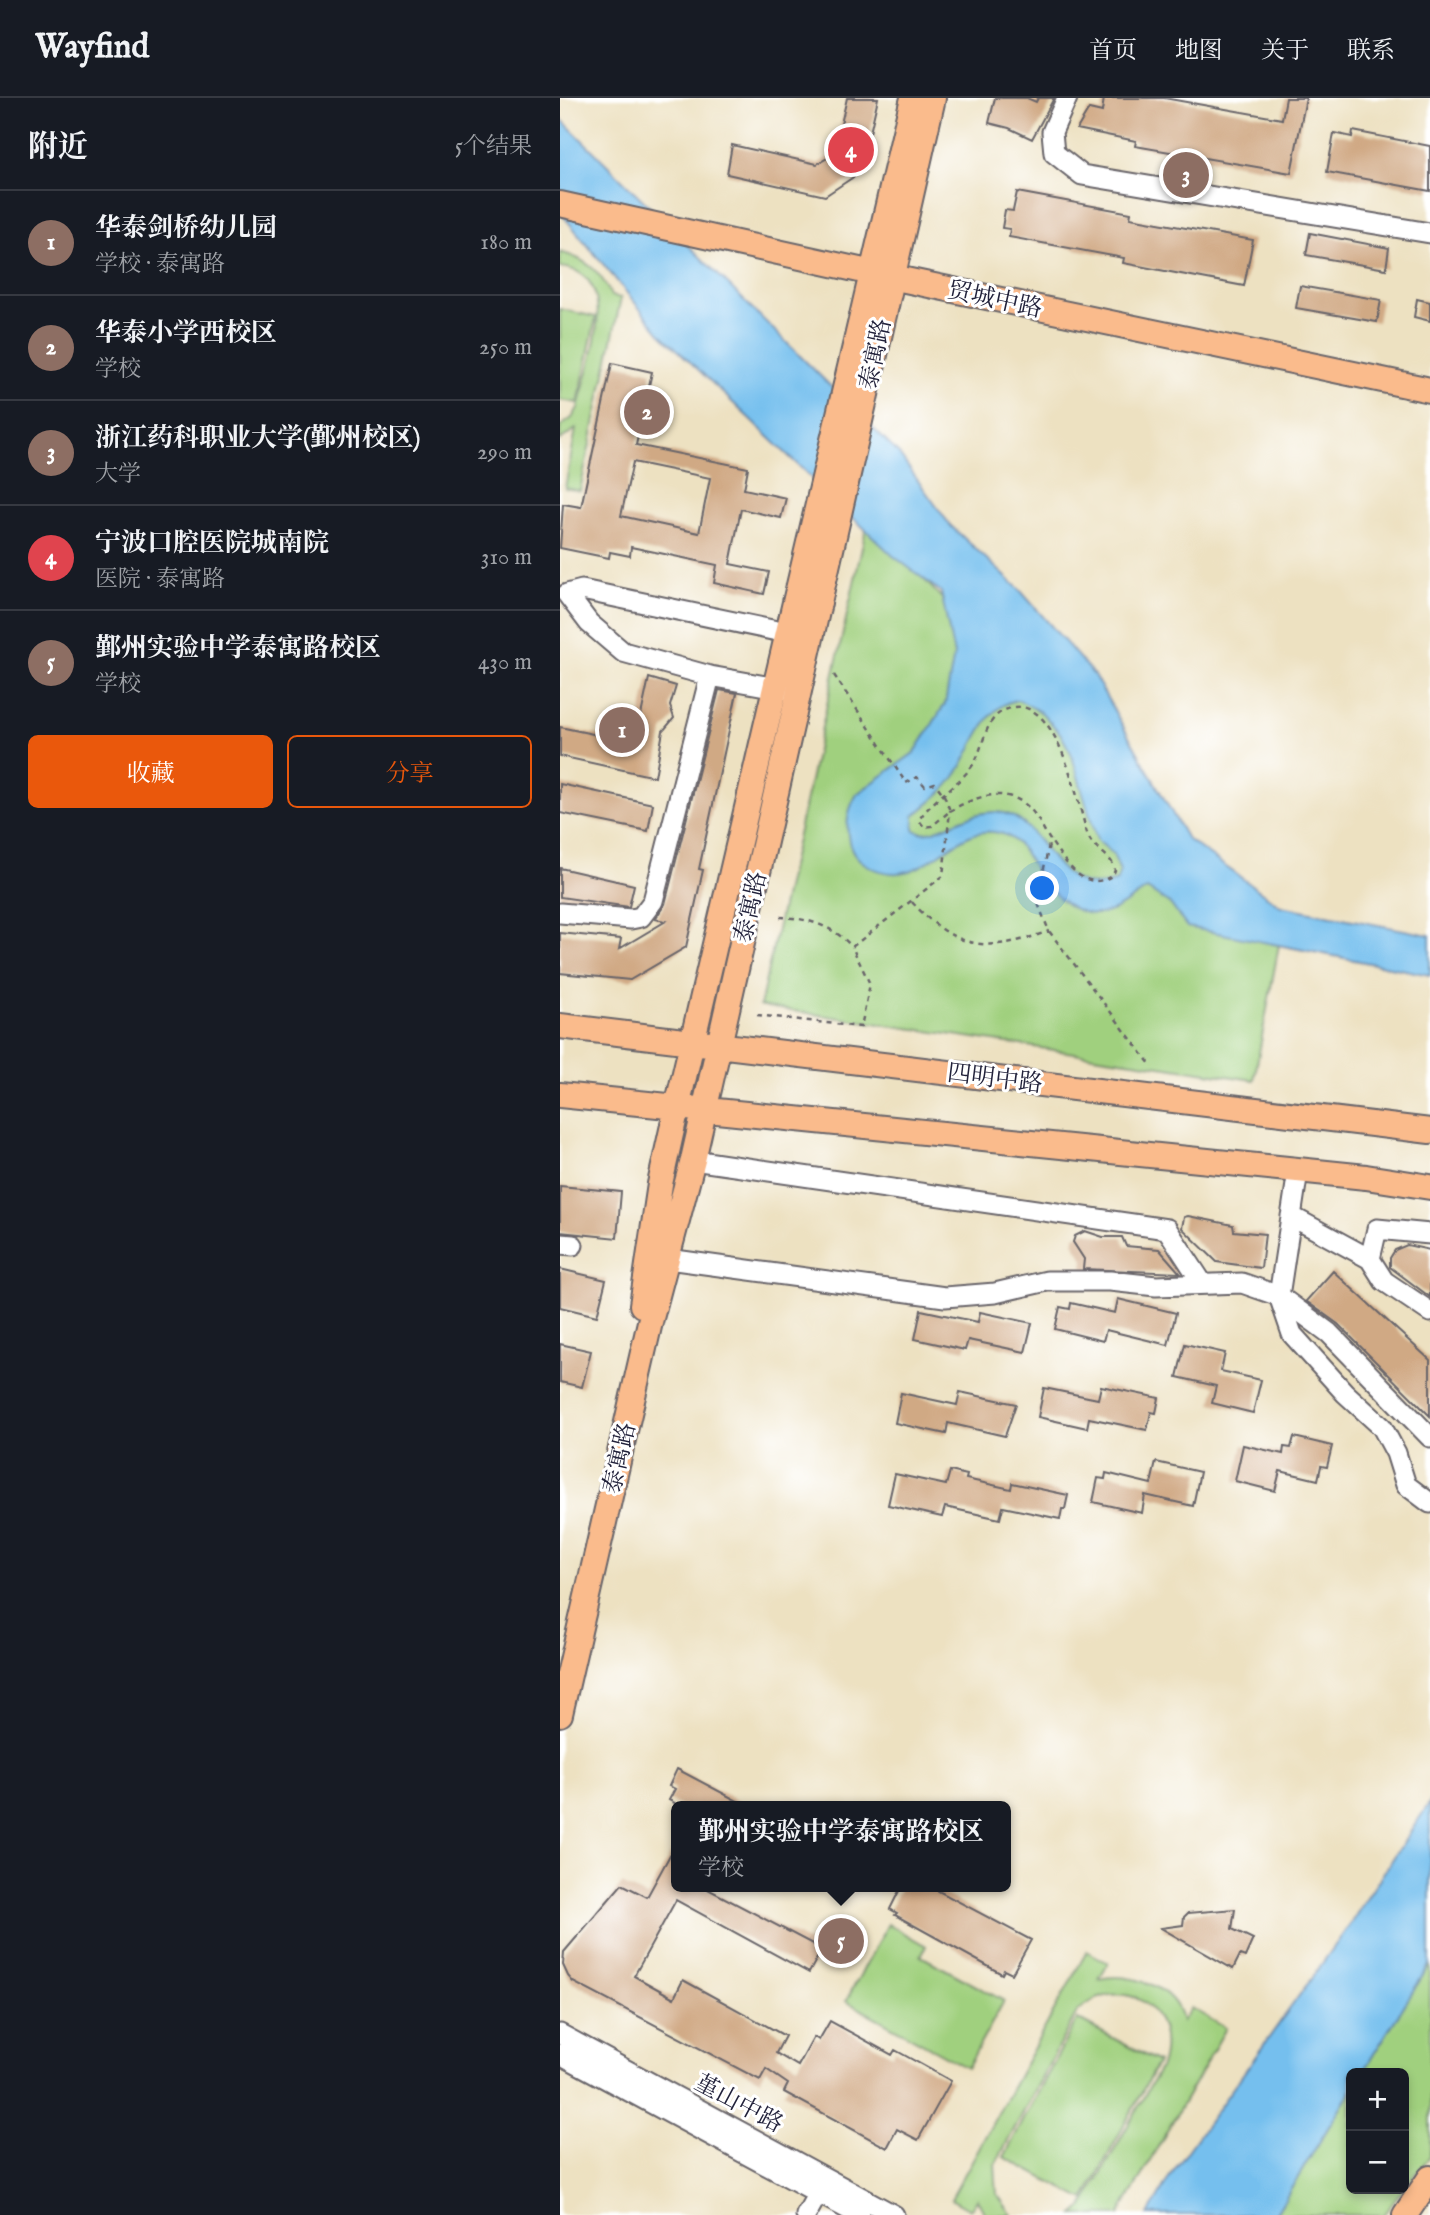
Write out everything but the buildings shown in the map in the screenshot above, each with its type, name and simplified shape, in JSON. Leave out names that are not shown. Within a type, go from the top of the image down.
[{"type":"main road","name":"泰寓路","points":[[561,1651],[640,1322],[660,1184],[692,1041],[800,636],[839,517],[855,399],[882,275],[913,98]]},
{"type":"main road","name":"泰寓路","points":[[882,275],[933,98]]},
{"type":"main road","name":"贸城中路","points":[[560,204],[882,275],[1430,390]]},
{"type":"main road","name":"泰寓路","points":[[800,636],[818,502],[855,399]]},
{"type":"main road","name":"泰寓路","points":[[560,1713],[650,1322],[668,1259],[719,1044],[787,690]]},
{"type":"main road","name":"四明中路","points":[[560,1026],[1430,1131]]},
{"type":"main road","points":[[560,1095],[1430,1187]]},
{"type":"main road","points":[[1405,2215],[1430,2178]]},
{"type":"street","points":[[1067,98],[1052,132],[1054,153],[1082,176],[1430,233]]},
{"type":"street","points":[[787,690],[710,676],[623,652],[589,623],[563,594],[582,590],[800,636]]},
{"type":"street","points":[[560,913],[631,919],[647,911],[653,901],[710,676]]},
{"type":"street","points":[[692,1160],[1167,1229],[1203,1284]]},
{"type":"street","points":[[1298,1171],[1279,1296],[1292,1334],[1345,1393],[1382,1427],[1396,1453],[1406,1485],[1430,1503]]},
{"type":"street","points":[[1291,1216],[1370,1259],[1384,1281],[1430,1312]]},
{"type":"street","points":[[1370,1259],[1377,1229],[1430,1234]]},
{"type":"street","points":[[668,1259],[945,1297],[995,1293],[1047,1281],[1110,1281],[1156,1286],[1242,1283],[1279,1296],[1329,1333],[1430,1437]]},
{"type":"street","name":"堇山中路","points":[[560,2034],[894,2215]]},
{"type":"street","name":"堇山中路","points":[[560,2054],[859,2215]]},
{"type":"street","points":[[806,2215],[818,2193]]},
{"type":"path","points":[[834,675],[884,754],[906,783],[917,777],[925,786],[935,783],[944,794],[950,811],[943,876],[852,947]]},
{"type":"path","points":[[1017,707],[1033,712],[1061,747],[1088,837],[1113,862],[1113,876],[1100,880],[1078,876],[1068,868],[1031,810],[1007,797],[988,794],[950,811],[932,826],[923,827],[920,823],[922,815],[944,794],[973,765],[991,722],[1002,711],[1017,707]]},
{"type":"path","points":[[1050,840],[1037,901],[1049,931],[1150,1064]]},
{"type":"path","points":[[911,901],[936,929],[973,943],[1011,944],[1049,931]]},
{"type":"path","points":[[757,1015],[861,1027],[870,985],[852,947],[839,931],[796,918],[780,918]]},
{"type":"green space","points":[[560,252],[578,258],[592,267],[611,296],[621,298],[580,491],[565,488],[576,429],[560,440],[560,427],[572,418],[578,408],[594,347],[597,303],[592,286],[580,273],[560,267]]},
{"type":"green space","points":[[560,309],[596,317],[578,403],[560,400]]},
{"type":"green space","points":[[868,520],[1051,714],[1280,939],[1254,1080],[760,1006]]},
{"type":"green space","points":[[888,1924],[926,1946],[921,1956],[1004,2001],[967,2068],[846,2001]]},
{"type":"green space","points":[[1087,1951],[1108,1963],[1099,1979],[1124,1977],[1150,1984],[1171,1999],[1182,2021],[1191,2008],[1226,2028],[1119,2215],[1074,2215],[1082,2208],[1161,2066],[1164,2045],[1162,2027],[1154,2012],[1143,2002],[1128,1996],[1112,1995],[1094,2000],[1077,2012],[995,2165],[997,2194],[1012,2215],[985,2215],[977,2199],[970,2210],[951,2199]]},
{"type":"green space","points":[[1430,1964],[1430,2156],[1409,2183],[1409,2068],[1365,2068]]},
{"type":"green space","points":[[1077,2019],[1158,2062],[1084,2200],[1004,2157]]},
{"type":"green space","points":[[1346,2098],[1346,2194],[1400,2194],[1383,2215],[1275,2215]]},
{"type":"water","points":[[560,118],[898,453],[950,525],[1020,590],[1094,675],[1187,839],[1281,906],[1430,935],[1430,975],[1187,927],[1171,905],[1147,889],[1112,911],[1087,913],[1056,895],[1019,845],[999,833],[982,832],[966,838],[920,866],[904,872],[886,873],[859,859],[851,848],[847,829],[849,814],[857,794],[915,752],[945,704],[954,655],[941,592],[892,555],[660,333],[560,212]],"holes":[[[1019,700],[1042,713],[1060,733],[1071,753],[1097,840],[1113,854],[1120,871],[1117,881],[1097,885],[1080,882],[1067,874],[1035,835],[1010,815],[982,813],[932,831],[914,829],[914,816],[951,782],[979,732],[996,710],[1006,703]]]},
{"type":"water","points":[[1430,1802],[1430,1964],[1365,2068],[1346,2068],[1346,2098],[1275,2215],[1148,2215],[1170,2176],[1346,1930]]},
{"type":"place","name":"宁波口腔医院城南院","points":[[851,150]]},
{"type":"place","name":"浙江药科职业大学(鄞州校区)","points":[[1186,175]]},
{"type":"place","name":"华泰小学西校区","points":[[647,412]]},
{"type":"place","name":"华泰剑桥幼儿园","points":[[622,730]]},
{"type":"place","name":"鄞州实验中学泰寓路校区","points":[[841,1941]]}]
